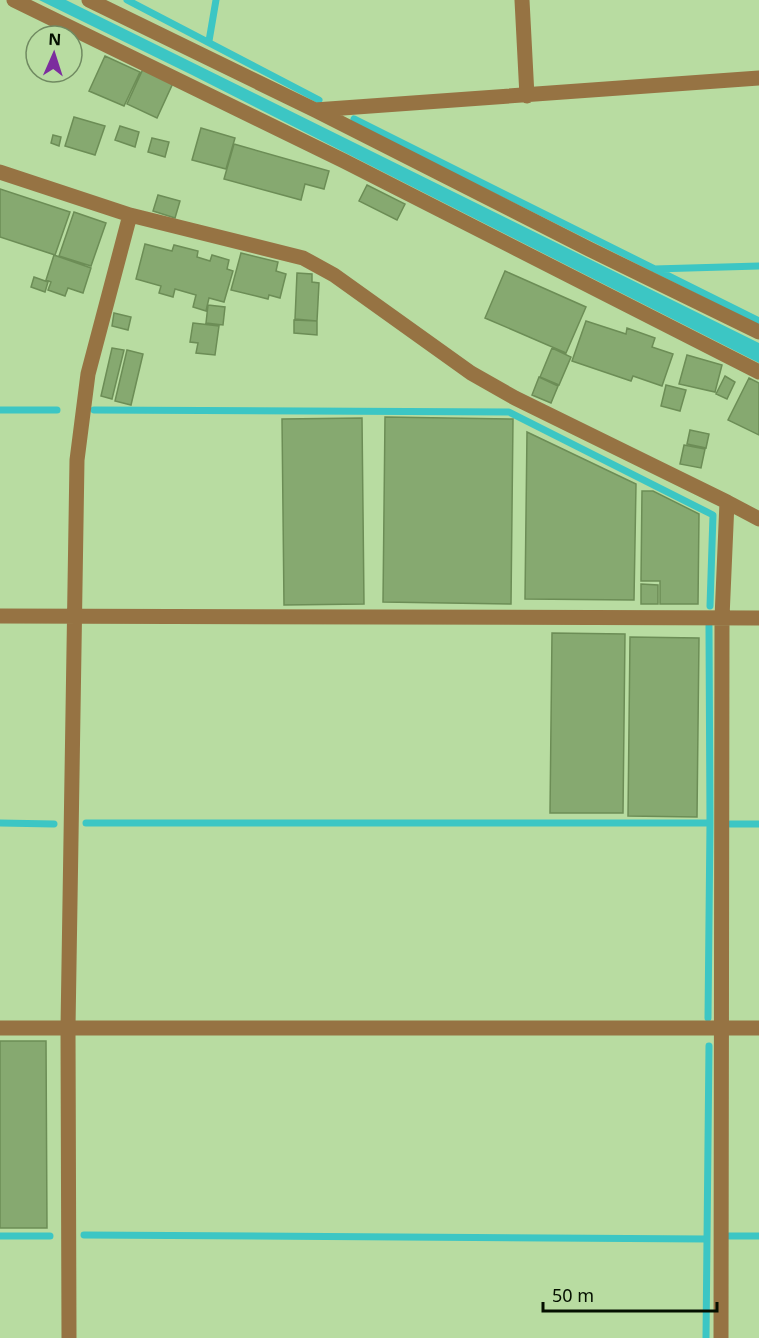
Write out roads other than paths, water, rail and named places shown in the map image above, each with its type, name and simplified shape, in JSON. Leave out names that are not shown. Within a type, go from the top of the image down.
[{"type":"street","points":[[14,0],[344,161],[759,372]]},
{"type":"street","points":[[89,0],[759,332]]},
{"type":"street","points":[[522,0],[527,96]]},
{"type":"street","points":[[315,110],[759,78]]},
{"type":"street","points":[[0,172],[130,215],[303,258],[334,275],[479,378],[514,398],[759,519]]},
{"type":"street","points":[[69,1338],[68,1028],[77,460],[88,374],[130,215]]},
{"type":"street","points":[[721,1338],[722,618],[727,502]]},
{"type":"street","points":[[0,616],[759,618]]},
{"type":"street","points":[[0,1028],[759,1028]]},
{"type":"water","points":[[39,0],[66,0],[759,343],[759,363],[192,75]]},
{"type":"waterway","points":[[127,0],[319,100]]},
{"type":"waterway","points":[[209,41],[216,0]]},
{"type":"waterway","points":[[354,119],[759,321]]},
{"type":"waterway","points":[[654,269],[759,266]]},
{"type":"waterway","points":[[0,410],[57,410]]},
{"type":"waterway","points":[[94,410],[509,412],[713,515],[710,606]]},
{"type":"waterway","points":[[708,1018],[709,626]]},
{"type":"waterway","points":[[0,823],[54,824]]},
{"type":"waterway","points":[[86,823],[710,823]]},
{"type":"waterway","points":[[730,824],[759,824]]},
{"type":"waterway","points":[[706,1338],[709,1046]]},
{"type":"waterway","points":[[84,1235],[707,1239]]},
{"type":"waterway","points":[[0,1236],[50,1236]]},
{"type":"waterway","points":[[729,1236],[759,1236]]}]
